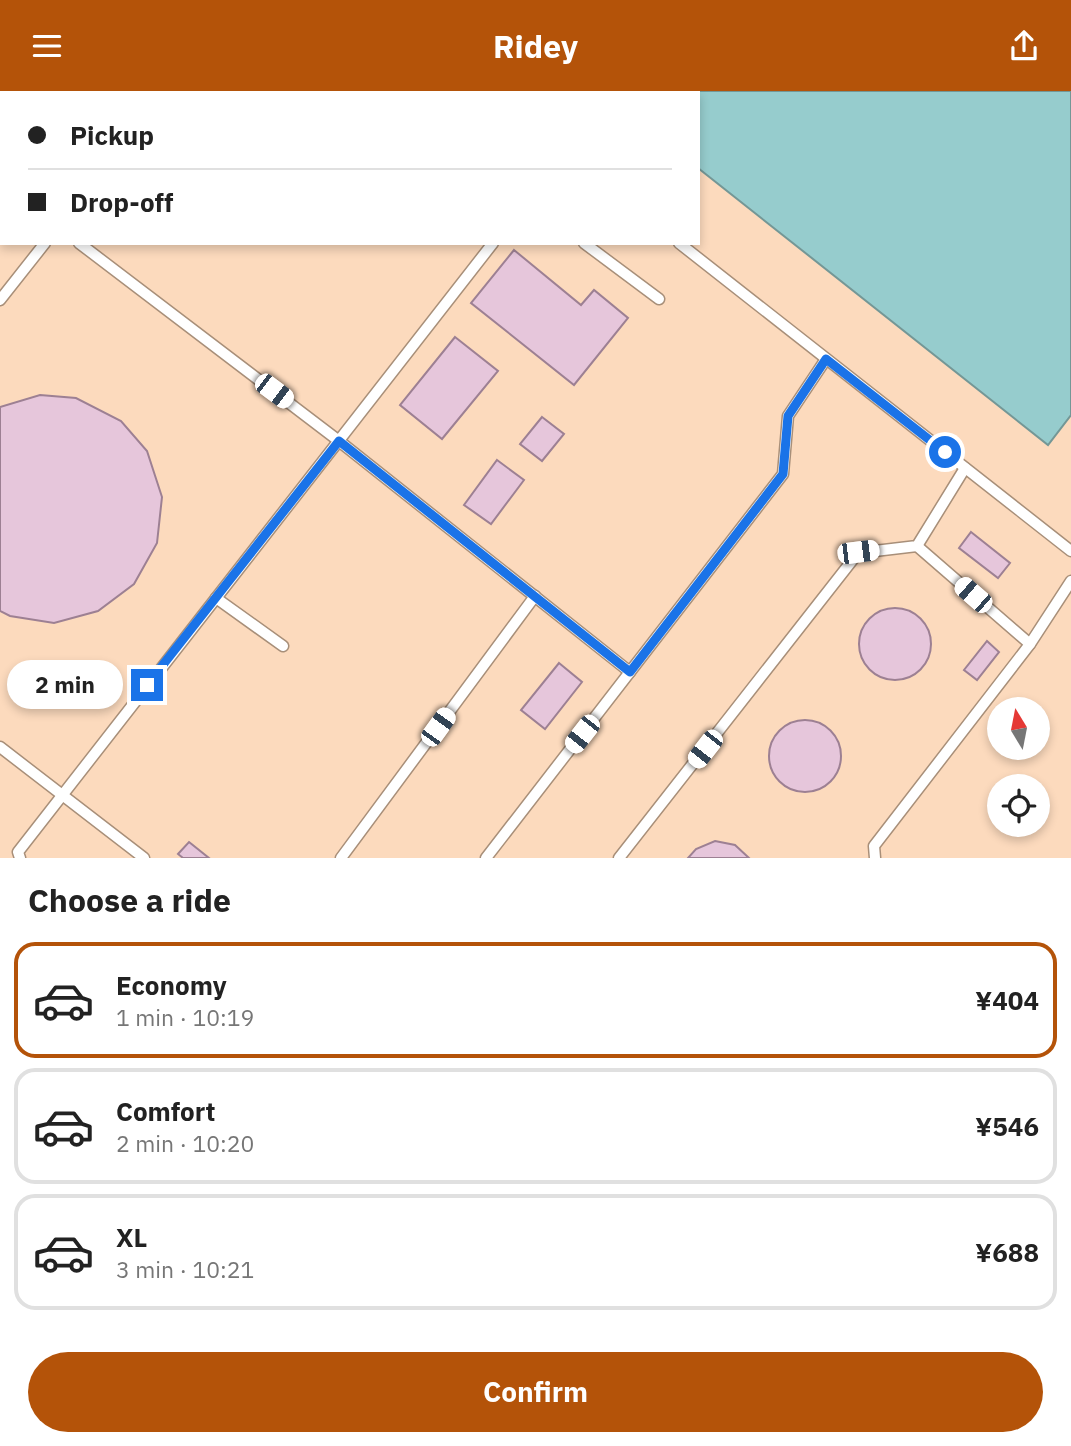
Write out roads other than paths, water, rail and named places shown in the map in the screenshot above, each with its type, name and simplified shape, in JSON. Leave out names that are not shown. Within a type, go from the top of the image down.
[{"type":"lane","points":[[0,300],[43,245]]},
{"type":"lane","points":[[82,245],[339,441],[630,672]]},
{"type":"lane","points":[[20,858],[18,852],[491,245]]},
{"type":"lane","points":[[587,245],[659,299]]},
{"type":"lane","points":[[682,245],[1071,551]]},
{"type":"lane","points":[[486,858],[783,474],[788,416],[826,359]]},
{"type":"lane","points":[[917,546],[965,468]]},
{"type":"lane","points":[[619,858],[858,552],[917,546],[1030,644]]},
{"type":"lane","points":[[875,858],[874,846],[1030,644],[1071,581]]},
{"type":"lane","points":[[341,858],[535,596]]},
{"type":"lane","points":[[216,597],[283,646]]},
{"type":"lane","points":[[0,747],[144,858]]},
{"type":"water","points":[[700,91],[1071,91],[1071,415],[1048,445],[700,170]]}]
